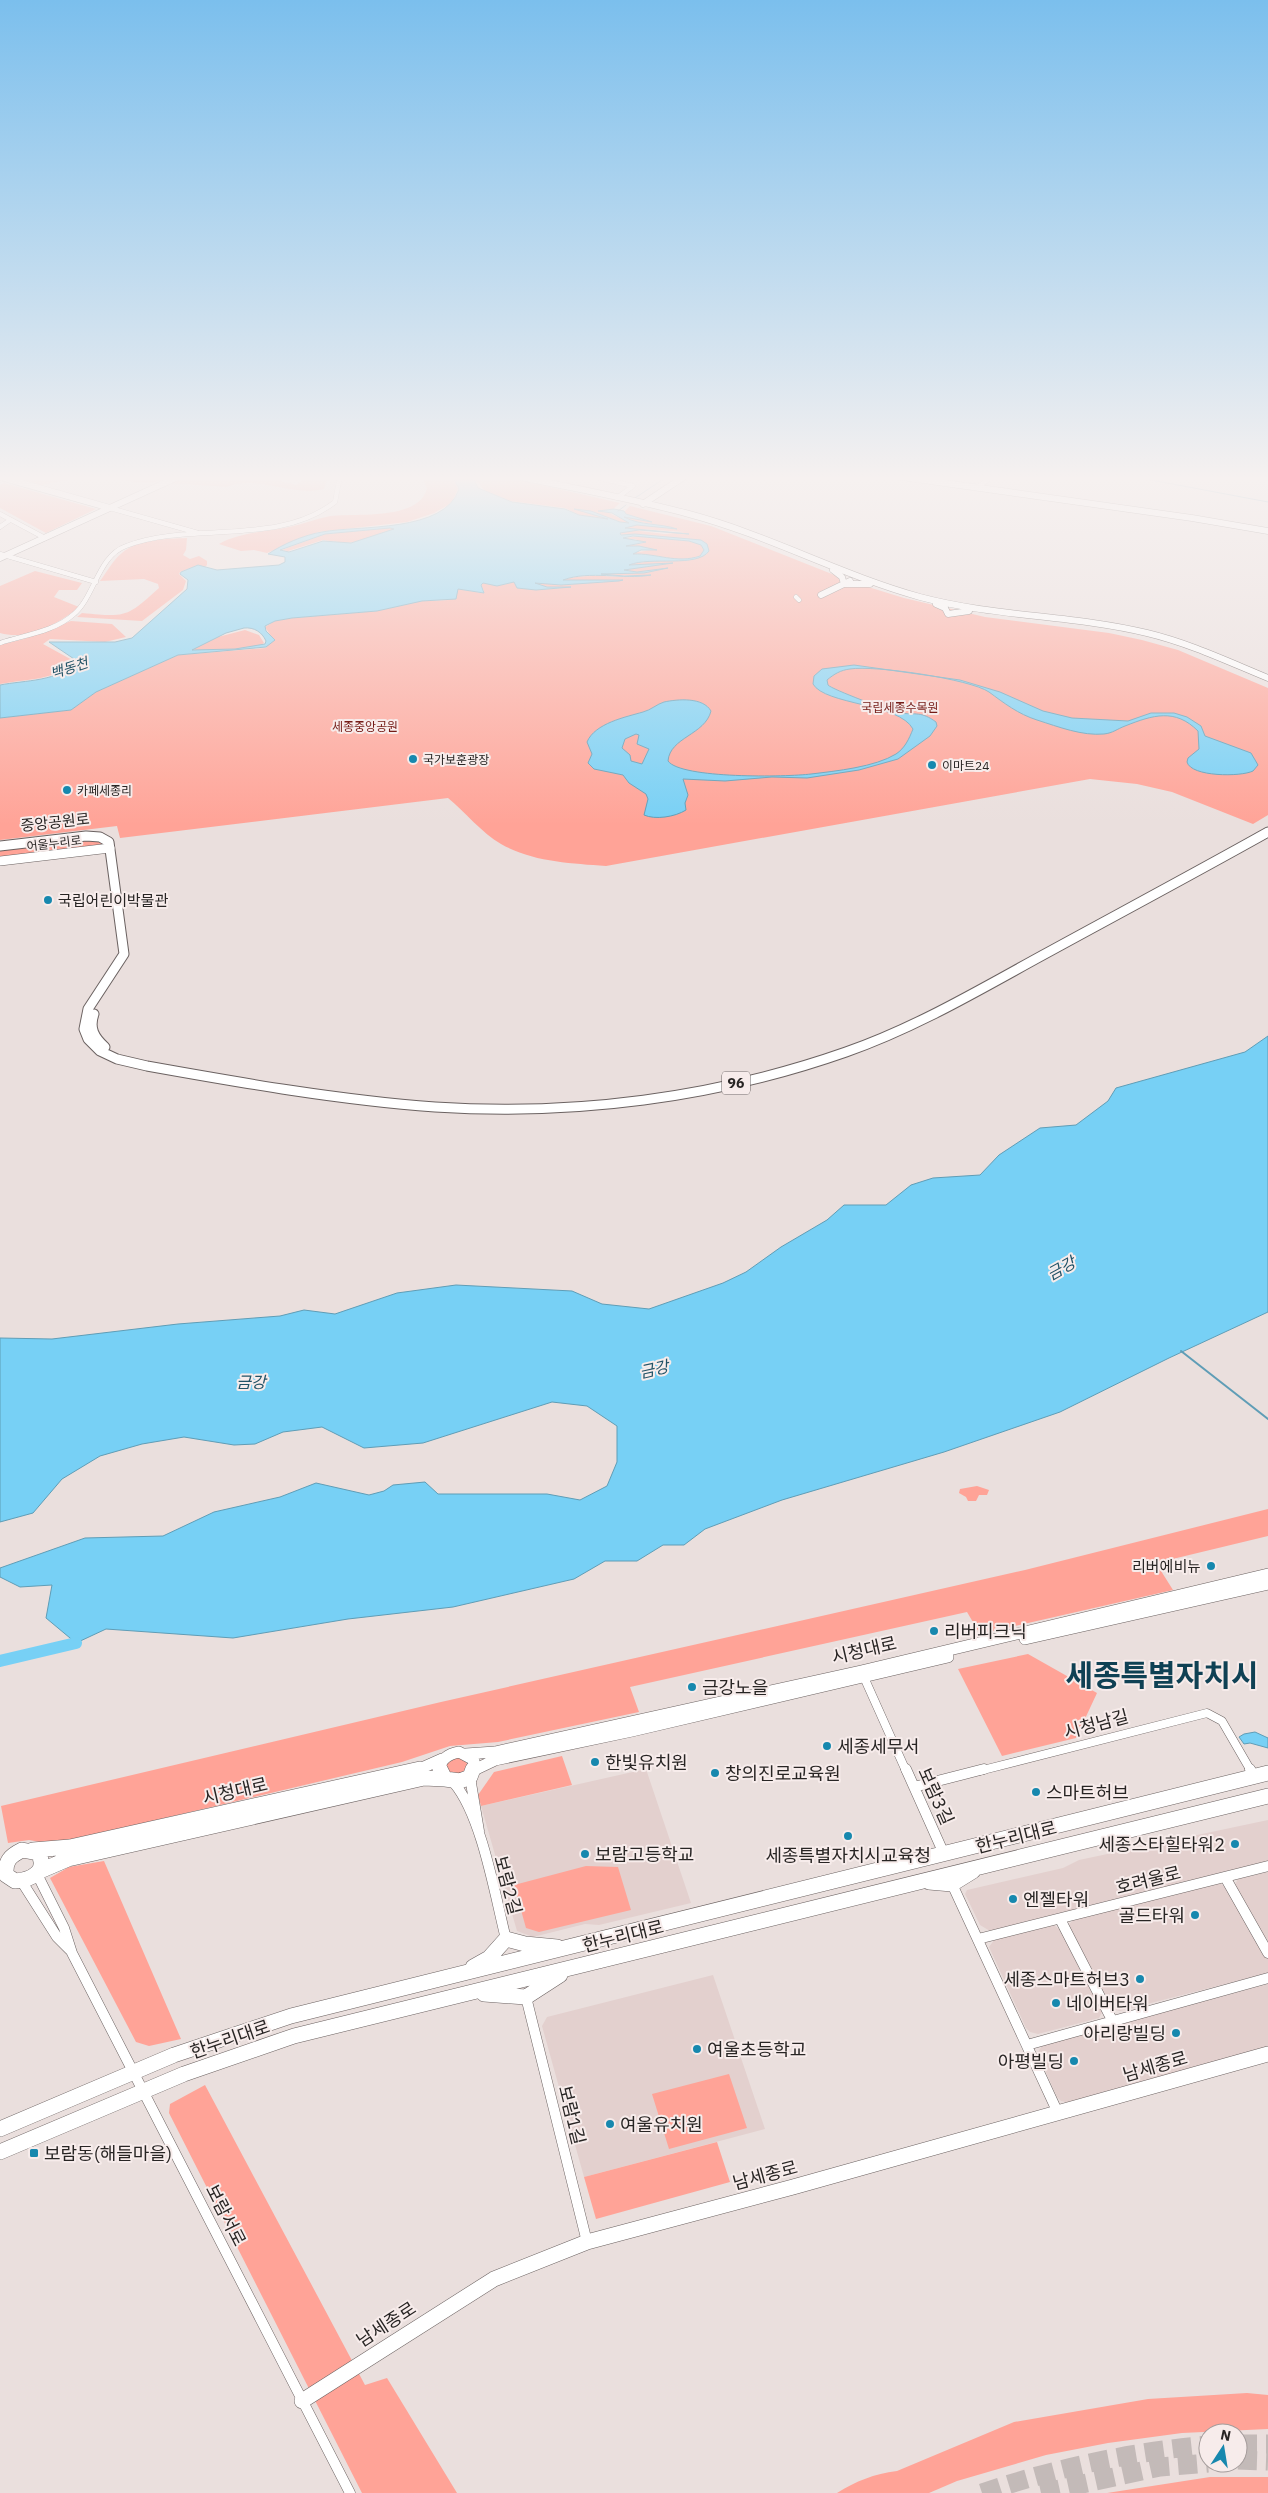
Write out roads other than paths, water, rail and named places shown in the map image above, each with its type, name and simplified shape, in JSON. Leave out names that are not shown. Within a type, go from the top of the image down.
[{"type":"main road","name":"96","points":[[153,1064],[382,1097],[479,1103],[532,1103],[616,1098],[709,1084],[800,1062],[844,1048],[895,1027],[954,997],[1268,826]]},
{"type":"main road","name":"중앙공원로","points":[[0,842],[95,832],[108,834],[117,841],[129,954],[127,962],[95,1013],[88,1032]]},
{"type":"main road","name":"96","points":[[88,1032],[88,1040],[104,1054],[380,1102],[478,1108],[532,1108],[610,1103],[711,1089],[803,1066],[894,1033],[992,984],[1268,832]]},
{"type":"main road","name":"중앙공원로","points":[[0,846],[86,836],[105,839],[109,842],[110,848]]},
{"type":"main road","points":[[88,1032],[83,1021],[87,1011],[119,967],[124,954],[110,848]]},
{"type":"street","points":[[0,643],[54,626],[72,616],[89,592]]},
{"type":"street","points":[[821,595],[827,592]]},
{"type":"street","points":[[898,592],[932,602],[945,608],[948,614],[961,611],[977,612],[1092,626],[1143,635],[1187,648],[1268,680]]},
{"type":"street","points":[[905,592],[1013,615],[1109,626],[1148,633],[1192,647],[1268,680]]},
{"type":"street","name":"어울누리로","points":[[0,861],[110,848]]},
{"type":"street","name":"시청대로","points":[[472,1773],[495,1760],[632,1731],[1268,1574]]},
{"type":"street","name":"시청대로","points":[[466,1754],[495,1752],[862,1674],[1268,1584]]},
{"type":"street","name":"보람3길","points":[[862,1674],[944,1854]]},
{"type":"street","name":"시청남길","points":[[914,1787],[1207,1713],[1214,1715],[1222,1721],[1254,1776]]},
{"type":"street","points":[[453,1753],[466,1754],[474,1760],[472,1773],[464,1780],[448,1780],[439,1770],[442,1759],[453,1753]]},
{"type":"street","name":"시청대로","points":[[33,1850],[70,1847],[403,1773],[427,1767],[442,1759]]},
{"type":"street","name":"보람2길","points":[[472,1773],[470,1793],[478,1817],[480,1839]]},
{"type":"street","name":"한누리대로","points":[[0,2129],[133,2072],[257,2026],[358,1998],[459,1976],[495,1965],[571,1948],[734,1905],[1268,1773]]},
{"type":"street","name":"시청대로","points":[[38,1873],[56,1863],[78,1856],[424,1778],[437,1777],[448,1780]]},
{"type":"street","name":"보람2길","points":[[448,1780],[458,1785],[464,1794],[480,1839],[506,1940]]},
{"type":"street","name":"한누리대로","points":[[0,2152],[184,2074],[294,2036],[1268,1796]]},
{"type":"street","points":[[1246,1802],[1259,1801],[1268,1804]]},
{"type":"street","points":[[22,1850],[33,1850],[41,1856],[42,1861],[38,1873],[64,1928],[72,1953],[10,1880],[4,1870],[6,1859],[22,1850]]},
{"type":"street","points":[[918,1881],[952,1884],[982,1865]]},
{"type":"street","name":"호려울로","points":[[978,1939],[1268,1866]]},
{"type":"street","points":[[10,1880],[38,1873]]},
{"type":"street","points":[[1225,1877],[1268,1953]]},
{"type":"street","points":[[952,1884],[1058,2113]]},
{"type":"street","points":[[1060,1919],[1112,2020]]},
{"type":"street","points":[[459,1976],[489,1958],[506,1940],[525,1944],[571,1948]]},
{"type":"street","name":"보람서로","points":[[72,1953],[350,2493]]},
{"type":"street","points":[[461,1995],[493,1994],[526,1997],[545,1983],[574,1968]]},
{"type":"street","points":[[1027,2044],[1268,1978]]},
{"type":"street","name":"보람1길","points":[[526,1997],[587,2242]]},
{"type":"street","name":"남세종로","points":[[302,2401],[494,2279],[587,2242],[793,2187],[1268,2054]]},
{"type":"water","points":[[183,592],[457,592],[456,599],[422,601],[377,611],[275,621],[265,626],[266,631],[275,640],[266,647],[178,655],[96,692],[71,710],[0,718],[0,685],[51,677],[70,668],[77,661],[49,642],[115,642],[132,638]],"holes":[[[244,628],[251,628],[260,633],[266,641],[265,644],[235,649],[192,650],[226,633]]]},
{"type":"water","points":[[854,665],[891,670],[850,669],[844,670],[827,680],[828,685],[874,705],[894,712],[926,716],[936,722],[937,726],[930,736],[898,759],[859,770],[807,778],[772,777],[725,781],[683,779],[688,795],[685,803],[686,810],[665,817],[649,817],[644,815],[648,799],[646,794],[629,783],[623,775],[594,769],[588,763],[592,754],[587,742],[597,730],[604,725],[646,711],[664,702],[676,700],[696,701],[707,706],[711,711],[708,719],[702,726],[675,746],[670,753],[668,761],[677,767],[692,771],[735,775],[780,776],[811,774],[843,770],[877,762],[896,754],[902,749],[913,729],[905,720],[893,714],[846,701],[820,691],[813,684],[814,676],[822,669]],"holes":[[[636,734],[639,735],[637,744],[649,749],[642,764],[631,761],[630,755],[622,748],[625,739]]]},
{"type":"water","points":[[933,676],[960,680],[1000,692],[1043,711],[1072,718],[1128,721],[1151,713],[1174,713],[1187,717],[1201,726],[1205,736],[1251,753],[1258,765],[1253,771],[1247,773],[1228,775],[1197,771],[1190,767],[1187,762],[1188,758],[1199,749],[1198,731],[1181,719],[1172,716],[1145,719],[1107,733],[1079,732],[1030,718],[979,687]]},
{"type":"water","name":"금강","points":[[1268,1036],[1268,1312],[1060,1412],[944,1452],[782,1500],[705,1529],[684,1545],[663,1545],[637,1561],[605,1561],[574,1579],[453,1607],[348,1619],[233,1638],[106,1629],[76,1643],[46,1618],[52,1585],[20,1587],[0,1577],[0,1568],[85,1538],[163,1536],[214,1512],[280,1497],[316,1483],[369,1495],[384,1491],[393,1485],[425,1482],[438,1494],[547,1494],[580,1500],[607,1486],[617,1462],[617,1426],[587,1406],[552,1402],[423,1443],[364,1448],[322,1427],[283,1432],[255,1444],[234,1445],[184,1437],[142,1444],[100,1456],[62,1479],[33,1513],[0,1522],[0,1338],[52,1339],[178,1324],[280,1316],[304,1310],[335,1314],[397,1293],[456,1285],[572,1291],[602,1304],[649,1309],[723,1283],[746,1272],[781,1247],[827,1220],[844,1205],[886,1205],[911,1185],[933,1178],[980,1175],[999,1155],[1040,1128],[1076,1125],[1108,1101],[1116,1088],[1245,1052]]},
{"type":"water","points":[[1255,1732],[1268,1738],[1268,1748],[1250,1743],[1244,1744],[1239,1737]]},
{"type":"waterway","points":[[1181,1351],[1268,1419]]},
{"type":"waterway","points":[[0,1661],[76,1643]]},
{"type":"tunnel","points":[[1248,2444],[1268,2444]]},
{"type":"tunnel","points":[[982,2493],[1094,2462],[1198,2446]]},
{"type":"tunnel","points":[[1248,2460],[1268,2461]]},
{"type":"tunnel","points":[[1041,2493],[1160,2467],[1198,2464]]},
{"type":"place","name":"국가보훈광장","points":[[413,759]]},
{"type":"place","name":"이마트24","points":[[932,765]]},
{"type":"place","name":"카페세종리","points":[[67,790]]},
{"type":"place","name":"국립어린이박물관","points":[[48,900]]},
{"type":"place","name":"리버에비뉴","points":[[1211,1566]]},
{"type":"place","name":"리버피크닉","points":[[934,1631]]},
{"type":"place","name":"금강노을","points":[[692,1687]]},
{"type":"place","name":"세종세무서","points":[[827,1746]]},
{"type":"place","name":"한빛유치원","points":[[595,1762]]},
{"type":"place","name":"창의진로교육원","points":[[715,1773]]},
{"type":"place","name":"스마트허브","points":[[1036,1792]]},
{"type":"place","name":"세종특별자치시교육청","points":[[848,1836]]},
{"type":"place","name":"세종스타힐타워2","points":[[1235,1844]]},
{"type":"place","name":"보람고등학교","points":[[585,1854]]},
{"type":"place","name":"엔젤타워","points":[[1013,1899]]},
{"type":"place","name":"골드타워","points":[[1195,1915]]},
{"type":"place","name":"세종스마트허브3","points":[[1140,1979]]},
{"type":"place","name":"네이버타워","points":[[1056,2003]]},
{"type":"place","name":"아리랑빌딩","points":[[1176,2033]]},
{"type":"place","name":"여울초등학교","points":[[697,2049]]},
{"type":"place","name":"아평빌딩","points":[[1074,2061]]},
{"type":"place","name":"여울유치원","points":[[610,2124]]},
{"type":"place","name":"보람동(해들마을)","points":[[34,2153]]},
{"type":"district","name":"세종특별자치시","points":[[1162,1674]]},
{"type":"water label","name":"백동천","points":[[69,668]]},
{"type":"park label","name":"국립세종수목원","points":[[900,707]]},
{"type":"park label","name":"세종중앙공원","points":[[365,726]]}]
